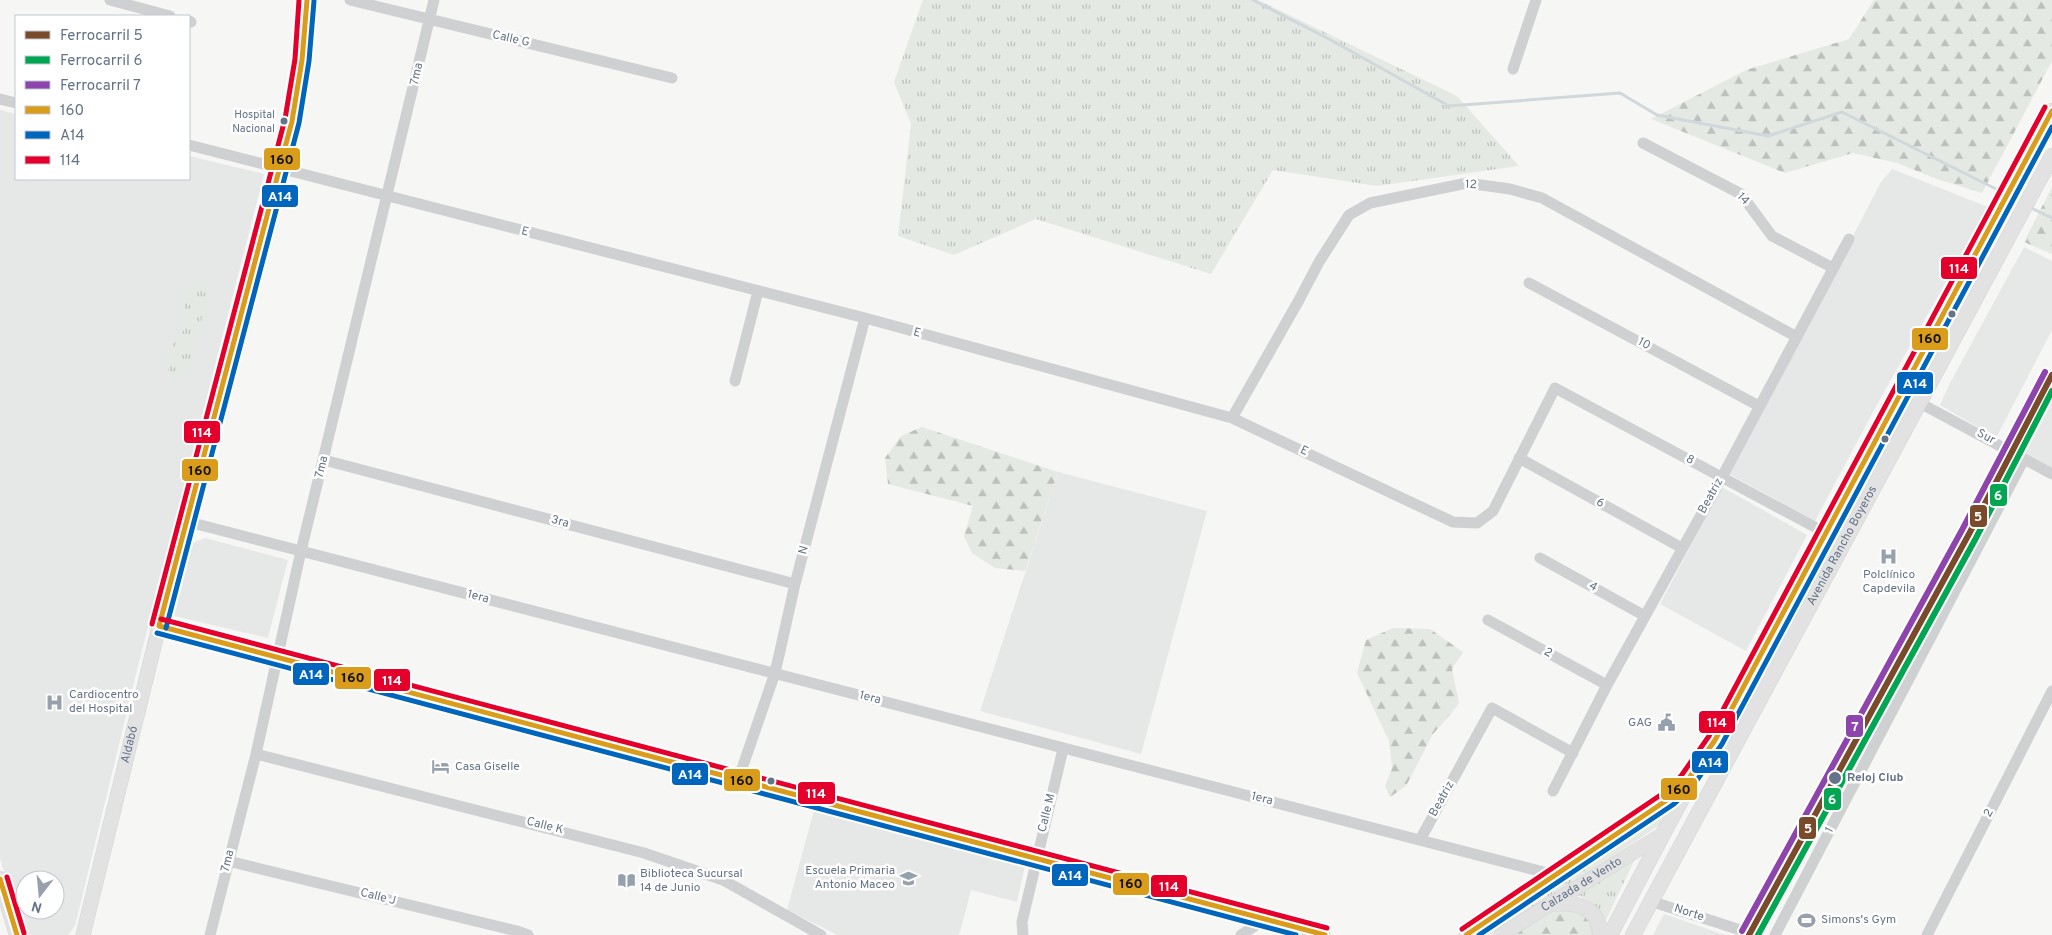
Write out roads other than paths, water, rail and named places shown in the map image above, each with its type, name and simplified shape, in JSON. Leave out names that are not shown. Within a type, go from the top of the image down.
[{"type":"highway","name":"Avenida Rancho Boyeros","points":[[1610,935],[2052,111]]},
{"type":"highway","name":"Avenida Rancho Boyeros","points":[[1633,935],[1650,900],[2052,156]]},
{"type":"highway","points":[[1663,834],[1700,809]]},
{"type":"highway","points":[[0,879],[16,935]]},
{"type":"highway","points":[[1620,917],[1634,904],[1650,900]]},
{"type":"highway","points":[[1551,904],[1567,903],[1586,908],[1599,922],[1600,935]]},
{"type":"main road","name":"Aldabó","points":[[83,935],[158,626],[292,121],[302,60],[307,0]]},
{"type":"main road","name":"Calzada de Vento","points":[[1466,935],[1670,798],[1687,781],[1710,748]]},
{"type":"main road","name":"Calzada de Vento","points":[[1501,935],[1663,834]]},
{"type":"street","points":[[110,0],[166,15]]},
{"type":"street","points":[[306,16],[313,0]]},
{"type":"street","name":"Calle G","points":[[350,0],[672,78]]},
{"type":"street","name":"7ma","points":[[210,935],[256,754],[301,551],[388,197],[434,0]]},
{"type":"street","points":[[1513,70],[1536,0]]},
{"type":"street","points":[[0,99],[15,103]]},
{"type":"street","name":"14","points":[[1643,142],[1741,194],[1772,236],[1833,268]]},
{"type":"street","name":"E","points":[[190,145],[865,318],[1232,418],[1453,522],[1477,523],[1493,511],[1554,388]]},
{"type":"street","name":"12","points":[[1232,418],[1319,262],[1349,215],[1370,203],[1467,183],[1510,189],[1542,198],[1796,337]]},
{"type":"street","name":"Beatriz","points":[[1553,791],[1607,686],[1722,477],[1849,239]]},
{"type":"street","name":"10","points":[[1529,282],[1759,406]]},
{"type":"street","points":[[735,381],[758,291]]},
{"type":"street","name":"N","points":[[738,780],[775,673],[795,584],[865,318]]},
{"type":"street","name":"8","points":[[1554,388],[1826,533]]},
{"type":"street","name":"Sur","points":[[1918,402],[2052,474]]},
{"type":"street","name":"6","points":[[1519,458],[1682,548]]},
{"type":"street","name":"1","points":[[1775,935],[2024,458]]},
{"type":"street","name":"3ra","points":[[324,460],[795,584]]},
{"type":"street","name":"1era","points":[[185,522],[775,673],[1062,749],[1555,874]]},
{"type":"street","name":"4","points":[[1540,558],[1645,616]]},
{"type":"street","name":"2","points":[[1488,620],[1607,686]]},
{"type":"street","points":[[158,626],[1325,935]]},
{"type":"street","name":"2","points":[[1927,935],[2052,692]]},
{"type":"street","name":"Beatriz","points":[[1420,840],[1492,708],[1573,753]]},
{"type":"street","name":"Calle M","points":[[1023,935],[1022,922],[1035,859],[1062,749]]},
{"type":"street","name":"Calle K","points":[[256,754],[644,852],[723,880],[821,935]]},
{"type":"street","name":"Calle J","points":[[228,861],[528,935]]},
{"type":"street","name":"Norte","points":[[1650,900],[1756,935]]},
{"type":"street","points":[[1241,935],[1265,919]]},
{"type":"waterway","points":[[1253,0],[1329,39],[1449,106],[1620,93],[1657,115],[1768,136],[1842,112],[2004,193]]},
{"type":"waterway","points":[[2029,207],[2052,218]]},
{"type":"rail line","name":"7","points":[[1742,931],[1962,530],[2045,372]]},
{"type":"rail line","name":"5","points":[[1749,935],[1969,534],[2052,375]]},
{"type":"rail line","name":"6","points":[[1758,935],[1976,538],[2052,391]]},
{"type":"place","name":"Hospital Nacional","points":[[284,121]]},
{"type":"place","name":"Polclínico Capdevila","points":[[1889,556]]},
{"type":"place","name":"Cardiocentro del Hospital","points":[[55,702]]},
{"type":"place","name":"GAG","points":[[1666,723]]},
{"type":"place","name":"Casa Giselle","points":[[441,767]]},
{"type":"place","name":"Reloj Club","points":[[1835,778]]},
{"type":"place","name":"Escuela Primaria Antonio Maceo","points":[[909,878]]},
{"type":"place","name":"Biblioteca Sucursal 14 de Junio","points":[[626,881]]},
{"type":"place","name":"Simons's Gym","points":[[1807,920]]}]
